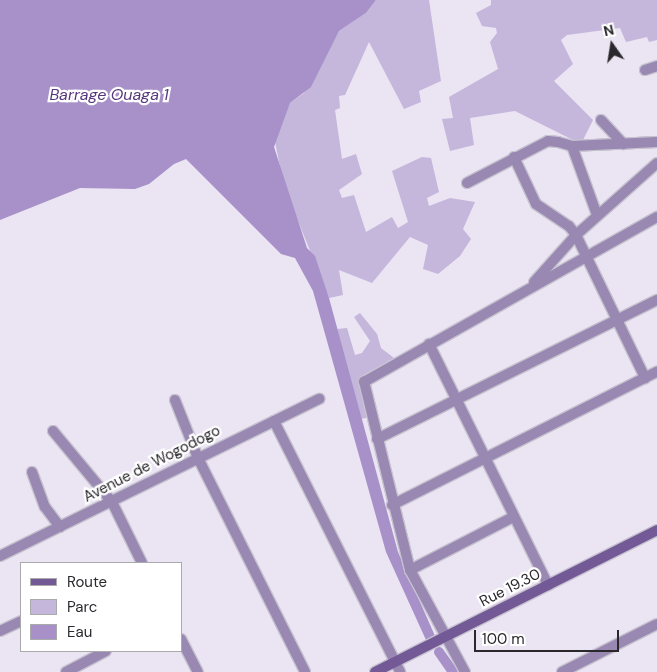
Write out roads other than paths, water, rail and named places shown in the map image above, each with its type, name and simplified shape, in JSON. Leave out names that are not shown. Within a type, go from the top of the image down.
[{"type":"street","points":[[646,70],[657,66]]},
{"type":"street","points":[[601,120],[623,144]]},
{"type":"street","points":[[467,183],[548,141],[572,146],[657,142]]},
{"type":"street","points":[[572,146],[597,215]]},
{"type":"street","points":[[514,157],[536,204],[570,226],[576,235],[645,378]]},
{"type":"street","points":[[532,285],[576,235],[657,163]]},
{"type":"street","points":[[466,672],[444,638],[410,570],[392,505],[364,380],[657,217]]},
{"type":"street","points":[[377,439],[657,300]]},
{"type":"street","points":[[429,344],[548,585]]},
{"type":"street","points":[[392,505],[657,372]]},
{"type":"street","name":"Avenue de Wogodogo","points":[[0,556],[318,399]]},
{"type":"street","points":[[175,400],[198,458],[305,672]]},
{"type":"street","points":[[274,420],[400,672]]},
{"type":"street","points":[[53,431],[112,502],[138,562]]},
{"type":"street","points":[[32,472],[45,507],[60,527]]},
{"type":"street","points":[[410,570],[513,517]]},
{"type":"street","name":"Rue 19.30","points":[[375,672],[657,530]]},
{"type":"street","points":[[0,631],[20,621]]},
{"type":"street","points":[[562,672],[657,624]]},
{"type":"street","points":[[182,641],[198,672]]},
{"type":"street","points":[[66,672],[104,652]]},
{"type":"water","name":"Barrage Ouaga 1","points":[[0,0],[376,0],[366,13],[339,31],[311,87],[290,103],[274,147],[307,248],[315,256],[329,298],[398,552],[435,636],[426,640],[386,552],[313,291],[295,258],[281,254],[186,159],[174,164],[149,184],[135,189],[80,188],[0,220]]},
{"type":"waterway","points":[[439,652],[453,672]]}]
